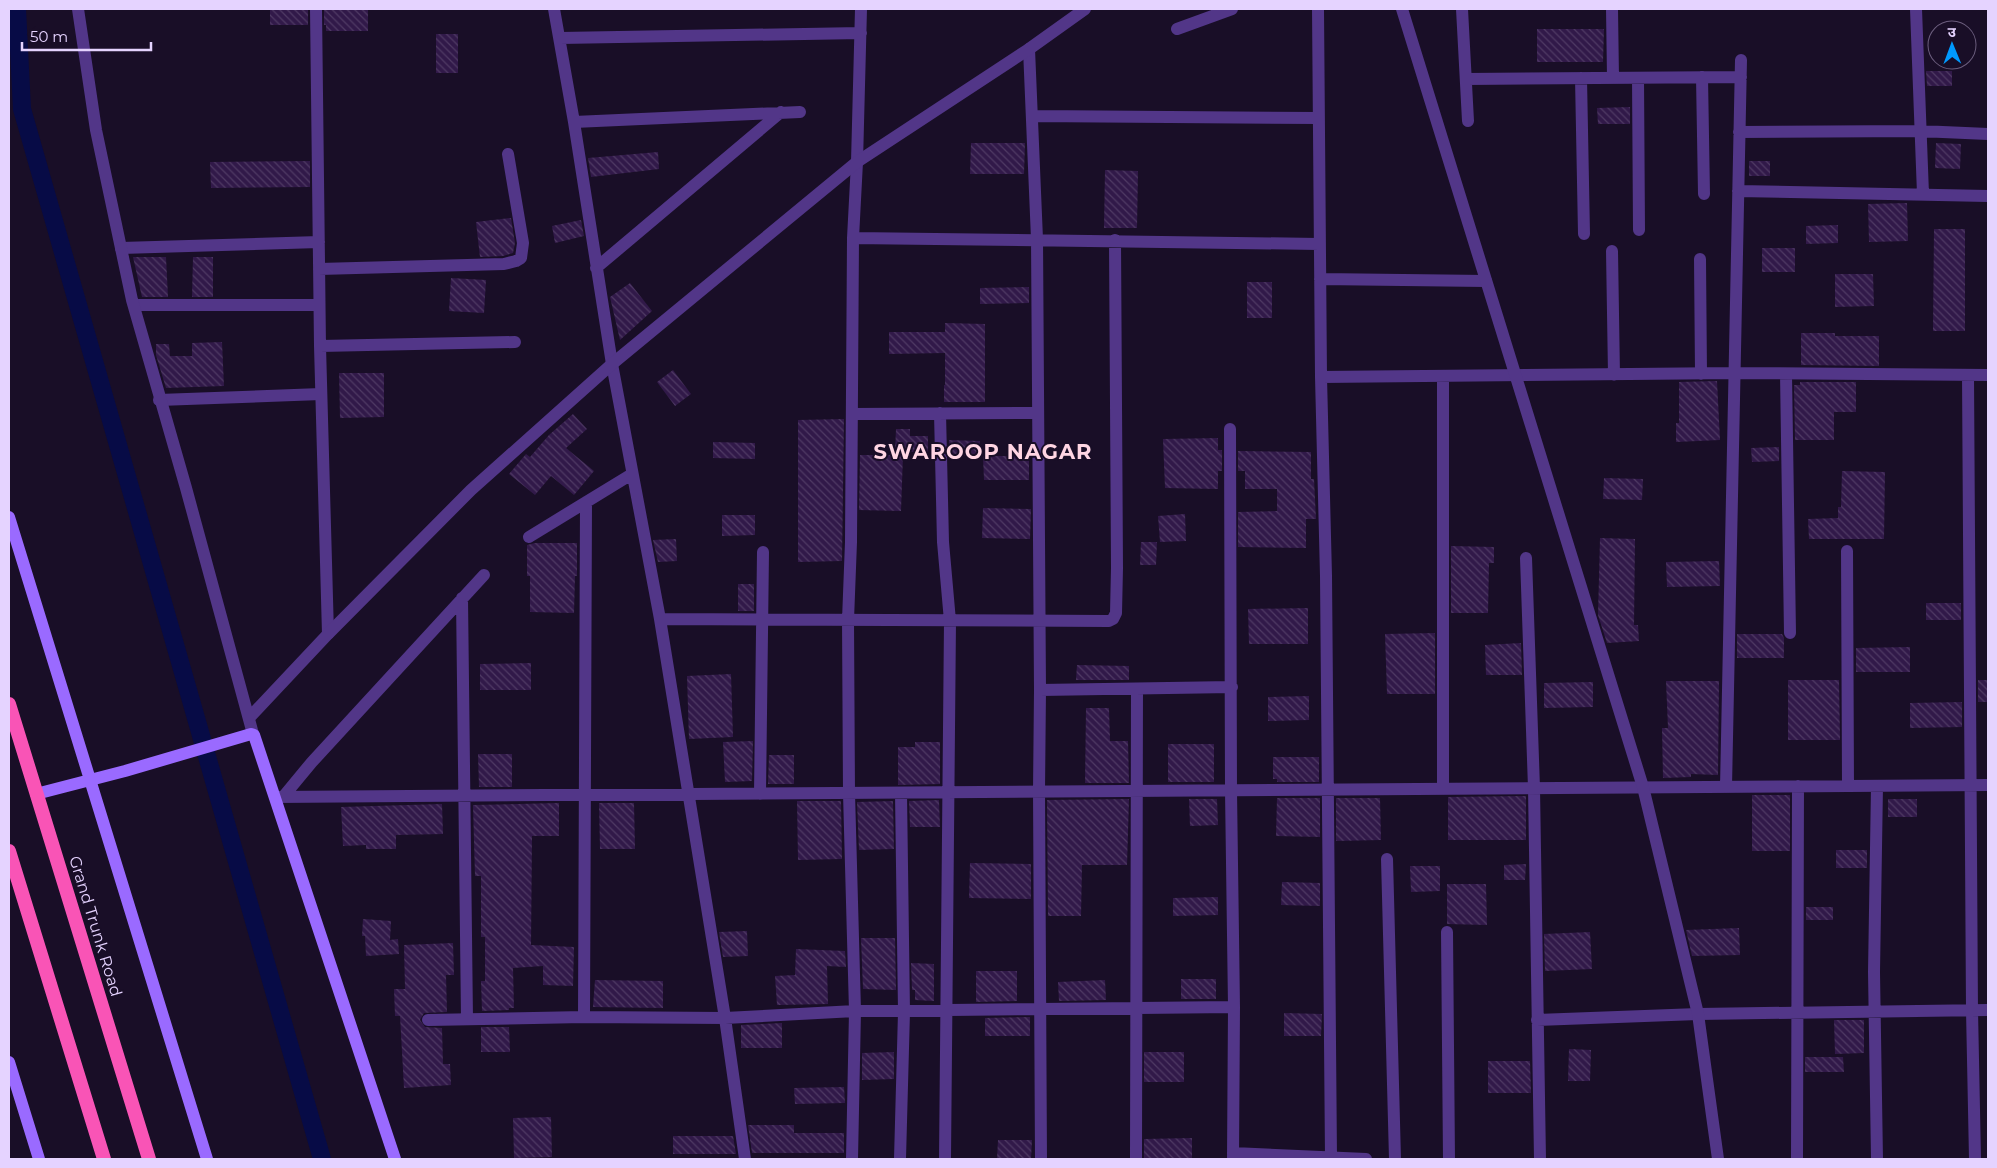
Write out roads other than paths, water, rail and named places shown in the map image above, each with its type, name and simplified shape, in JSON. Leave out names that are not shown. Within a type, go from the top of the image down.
[{"type":"highway","name":"Grand Trunk Road","points":[[9,704],[149,1159]]},
{"type":"highway","points":[[9,851],[104,1159]]},
{"type":"main road","points":[[9,517],[207,1159]]},
{"type":"main road","points":[[36,794],[125,771],[253,734],[279,797],[395,1159]]},
{"type":"main road","points":[[9,1062],[38,1159]]},
{"type":"street","points":[[78,9],[96,130],[134,305],[253,734]]},
{"type":"street","points":[[316,9],[319,305],[328,634]]},
{"type":"street","points":[[554,9],[574,122],[612,364],[660,619],[725,1018],[745,1159]]},
{"type":"street","points":[[852,1159],[855,1012],[849,793],[848,620],[851,542],[853,238],[861,9]]},
{"type":"street","points":[[249,718],[328,634],[470,490],[612,364],[857,162],[1029,50],[1086,9]]},
{"type":"street","points":[[1178,29],[1232,9]]},
{"type":"street","points":[[1318,9],[1319,244],[1326,576],[1327,1158]]},
{"type":"street","points":[[1402,9],[1642,787],[1698,1014],[1718,1159]]},
{"type":"street","points":[[1462,9],[1468,121]]},
{"type":"street","points":[[1612,9],[1613,78]]},
{"type":"street","points":[[1916,9],[1923,194]]},
{"type":"street","points":[[560,38],[861,34]]},
{"type":"street","points":[[1029,50],[1037,239],[1041,1159]]},
{"type":"street","points":[[1726,787],[1742,60]]},
{"type":"street","points":[[1702,77],[1704,194]]},
{"type":"street","points":[[1466,79],[1741,77]]},
{"type":"street","points":[[1581,78],[1584,234]]},
{"type":"street","points":[[1638,78],[1639,230]]},
{"type":"street","points":[[596,268],[781,112]]},
{"type":"street","points":[[574,122],[800,112]]},
{"type":"street","points":[[1032,116],[1319,118]]},
{"type":"street","points":[[1739,132],[1920,131],[1988,134]]},
{"type":"street","points":[[319,269],[504,264],[521,258],[523,243],[508,154]]},
{"type":"street","points":[[1738,191],[1988,196]]},
{"type":"street","points":[[853,238],[1319,244]]},
{"type":"street","points":[[660,619],[1109,621],[1116,616],[1118,568],[1115,240]]},
{"type":"street","points":[[121,248],[319,242]]},
{"type":"street","points":[[1612,251],[1614,375]]},
{"type":"street","points":[[1700,259],[1701,374]]},
{"type":"street","points":[[1320,279],[1486,281]]},
{"type":"street","points":[[134,305],[319,305]]},
{"type":"street","points":[[320,346],[515,342]]},
{"type":"street","points":[[1321,376],[1735,373],[1988,375]]},
{"type":"street","points":[[1786,374],[1790,633]]},
{"type":"street","points":[[1968,375],[1972,1010],[1975,1159]]},
{"type":"street","points":[[1443,376],[1443,789]]},
{"type":"street","points":[[159,400],[321,394]]},
{"type":"street","points":[[940,413],[943,542],[950,621],[945,1159]]},
{"type":"street","points":[[852,414],[1037,413]]},
{"type":"street","points":[[1230,429],[1234,1007],[1233,1156],[1366,1159]]},
{"type":"street","points":[[529,536],[632,474]]},
{"type":"street","points":[[584,1017],[586,502]]},
{"type":"street","points":[[1847,551],[1848,786]]},
{"type":"street","points":[[760,794],[763,552]]},
{"type":"street","points":[[1526,558],[1534,788],[1540,1159]]},
{"type":"street","points":[[279,797],[484,575]]},
{"type":"street","points":[[462,598],[467,1019]]},
{"type":"street","points":[[1040,690],[1232,687]]},
{"type":"street","points":[[1136,1159],[1137,689]]},
{"type":"street","points":[[279,797],[1988,785]]},
{"type":"street","points":[[1798,786],[1798,1159]]},
{"type":"street","points":[[1877,786],[1874,1012],[1877,1159]]},
{"type":"street","points":[[900,1159],[904,1012],[901,793]]},
{"type":"street","points":[[1387,859],[1395,1159]]},
{"type":"street","points":[[1447,932],[1448,1159]]},
{"type":"street","points":[[428,1020],[584,1017],[725,1018],[855,1012],[1234,1007]]},
{"type":"street","points":[[1537,1020],[1698,1014],[1988,1010]]},
{"type":"waterway","points":[[17,9],[22,109],[322,1159]]},
{"type":"district","name":"SWAROOP NAGAR","points":[[983,452]]}]
